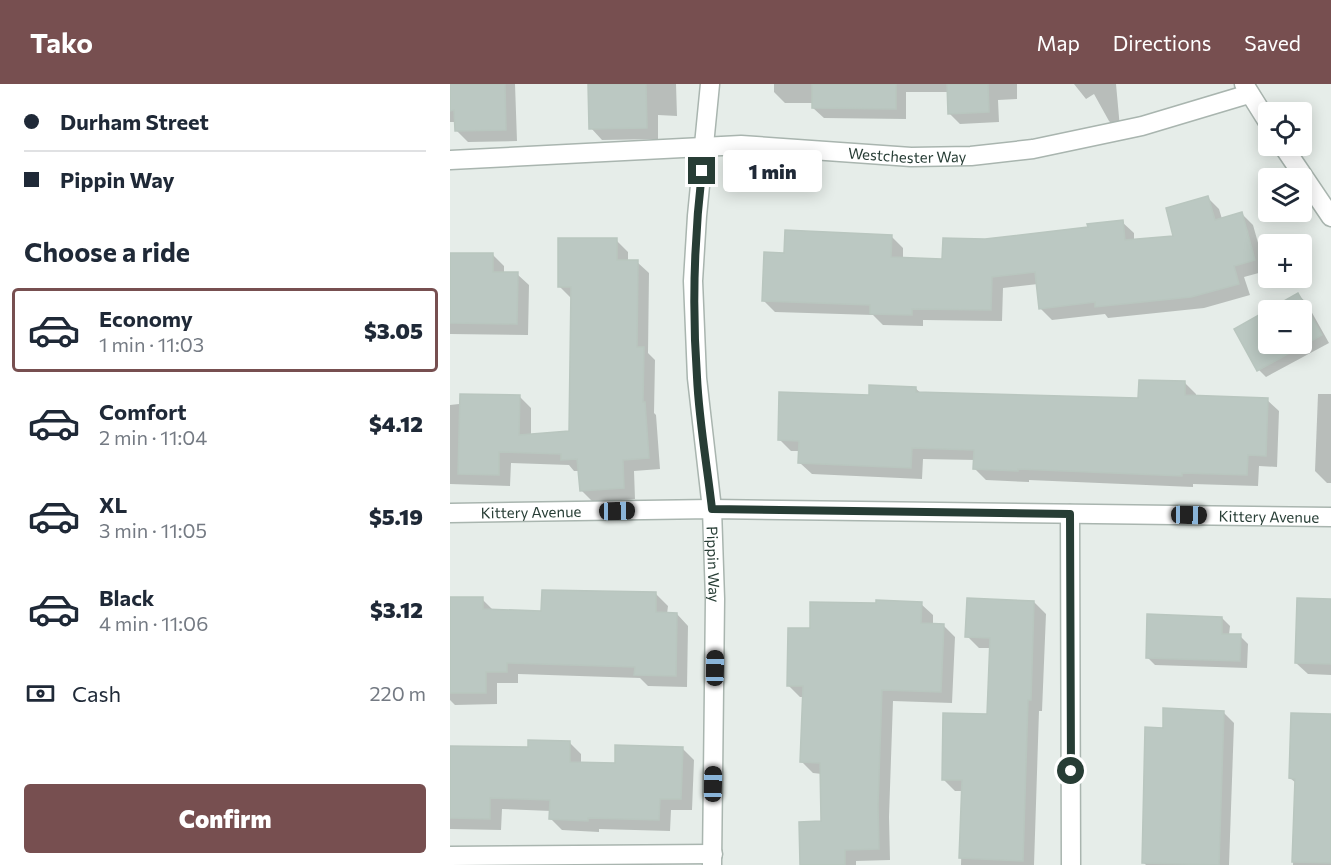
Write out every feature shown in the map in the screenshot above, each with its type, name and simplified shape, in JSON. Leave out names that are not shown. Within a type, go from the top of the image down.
[{"type":"street","name":"Pippin Way","points":[[710,84],[693,281],[697,378],[712,509],[715,599],[712,859]]},
{"type":"street","name":"Westchester Way","points":[[450,160],[741,145],[911,157],[971,156],[1033,149],[1142,126],[1246,89]]},
{"type":"street","points":[[1246,89],[1258,107]]},
{"type":"street","points":[[1290,156],[1331,217]]},
{"type":"street","name":"Kittery Avenue","points":[[450,513],[712,509],[1331,517]]},
{"type":"street","points":[[1070,514],[1071,865]]},
{"type":"street","points":[[450,856],[712,859]]},
{"type":"building","points":[[450,84],[505,84],[506,130],[455,131],[454,110],[450,111]]},
{"type":"building","points":[[588,84],[646,84],[647,128],[589,129]]},
{"type":"building","points":[[812,84],[896,84],[896,109],[812,108]]},
{"type":"building","points":[[947,84],[988,84],[989,112],[948,114]]},
{"type":"building","points":[[1208,196],[1215,220],[1242,212],[1255,260],[1234,266],[1239,284],[1191,297],[1095,307],[1095,302],[1039,309],[1035,272],[992,277],[991,310],[912,309],[912,315],[870,314],[870,305],[762,301],[764,252],[784,253],[785,230],[892,235],[891,257],[942,259],[943,238],[985,239],[1088,227],[1087,224],[1123,220],[1125,240],[1173,236],[1166,208]]},
{"type":"building","points":[[558,238],[617,238],[617,260],[638,260],[637,347],[644,347],[643,402],[645,402],[649,458],[623,460],[624,488],[580,491],[577,459],[561,460],[561,454],[499,452],[499,475],[458,474],[460,394],[520,395],[519,435],[569,431],[571,287],[558,287]]},
{"type":"building","points":[[450,253],[493,253],[493,272],[518,272],[517,324],[450,323]]},
{"type":"building","points":[[1298,293],[1302,300],[1286,300]]},
{"type":"building","points":[[1258,316],[1258,354],[1288,354],[1257,371],[1234,329]]},
{"type":"building","points":[[1312,318],[1322,335],[1312,341]]},
{"type":"building","points":[[1139,380],[1185,381],[1185,395],[1268,398],[1266,456],[1248,455],[1247,475],[1182,473],[1182,476],[973,469],[974,450],[912,448],[911,468],[798,463],[799,441],[778,440],[779,392],[869,395],[869,385],[916,387],[916,392],[1138,398]]},
{"type":"building","points":[[542,590],[656,592],[656,612],[677,613],[676,676],[634,675],[635,667],[507,663],[507,672],[486,672],[486,693],[450,693],[450,597],[483,597],[483,609],[541,611]]},
{"type":"building","points":[[967,598],[1034,601],[1031,700],[1028,700],[1023,861],[959,858],[962,780],[942,780],[943,713],[987,714],[990,638],[965,637]]},
{"type":"building","points":[[1297,598],[1331,599],[1331,664],[1295,663]]},
{"type":"building","points":[[876,600],[922,602],[921,623],[944,624],[941,692],[882,690],[878,805],[879,849],[845,850],[845,865],[800,865],[799,822],[821,821],[820,763],[800,762],[803,686],[787,686],[788,628],[810,628],[810,602],[876,603]]},
{"type":"building","points":[[1147,614],[1222,617],[1222,634],[1241,634],[1240,661],[1146,658]]},
{"type":"building","points":[[1163,708],[1224,711],[1219,865],[1142,863],[1145,727],[1163,728]]},
{"type":"building","points":[[1291,713],[1331,714],[1331,863],[1292,862],[1295,779],[1289,778]]},
{"type":"building","points":[[528,740],[570,741],[570,762],[615,763],[615,745],[683,747],[681,799],[660,799],[659,820],[549,819],[550,800],[490,798],[490,819],[450,818],[450,746],[528,747]]},
{"type":"route","points":[[702,171],[693,281],[697,378],[712,509],[1070,514],[1071,771]]}]
